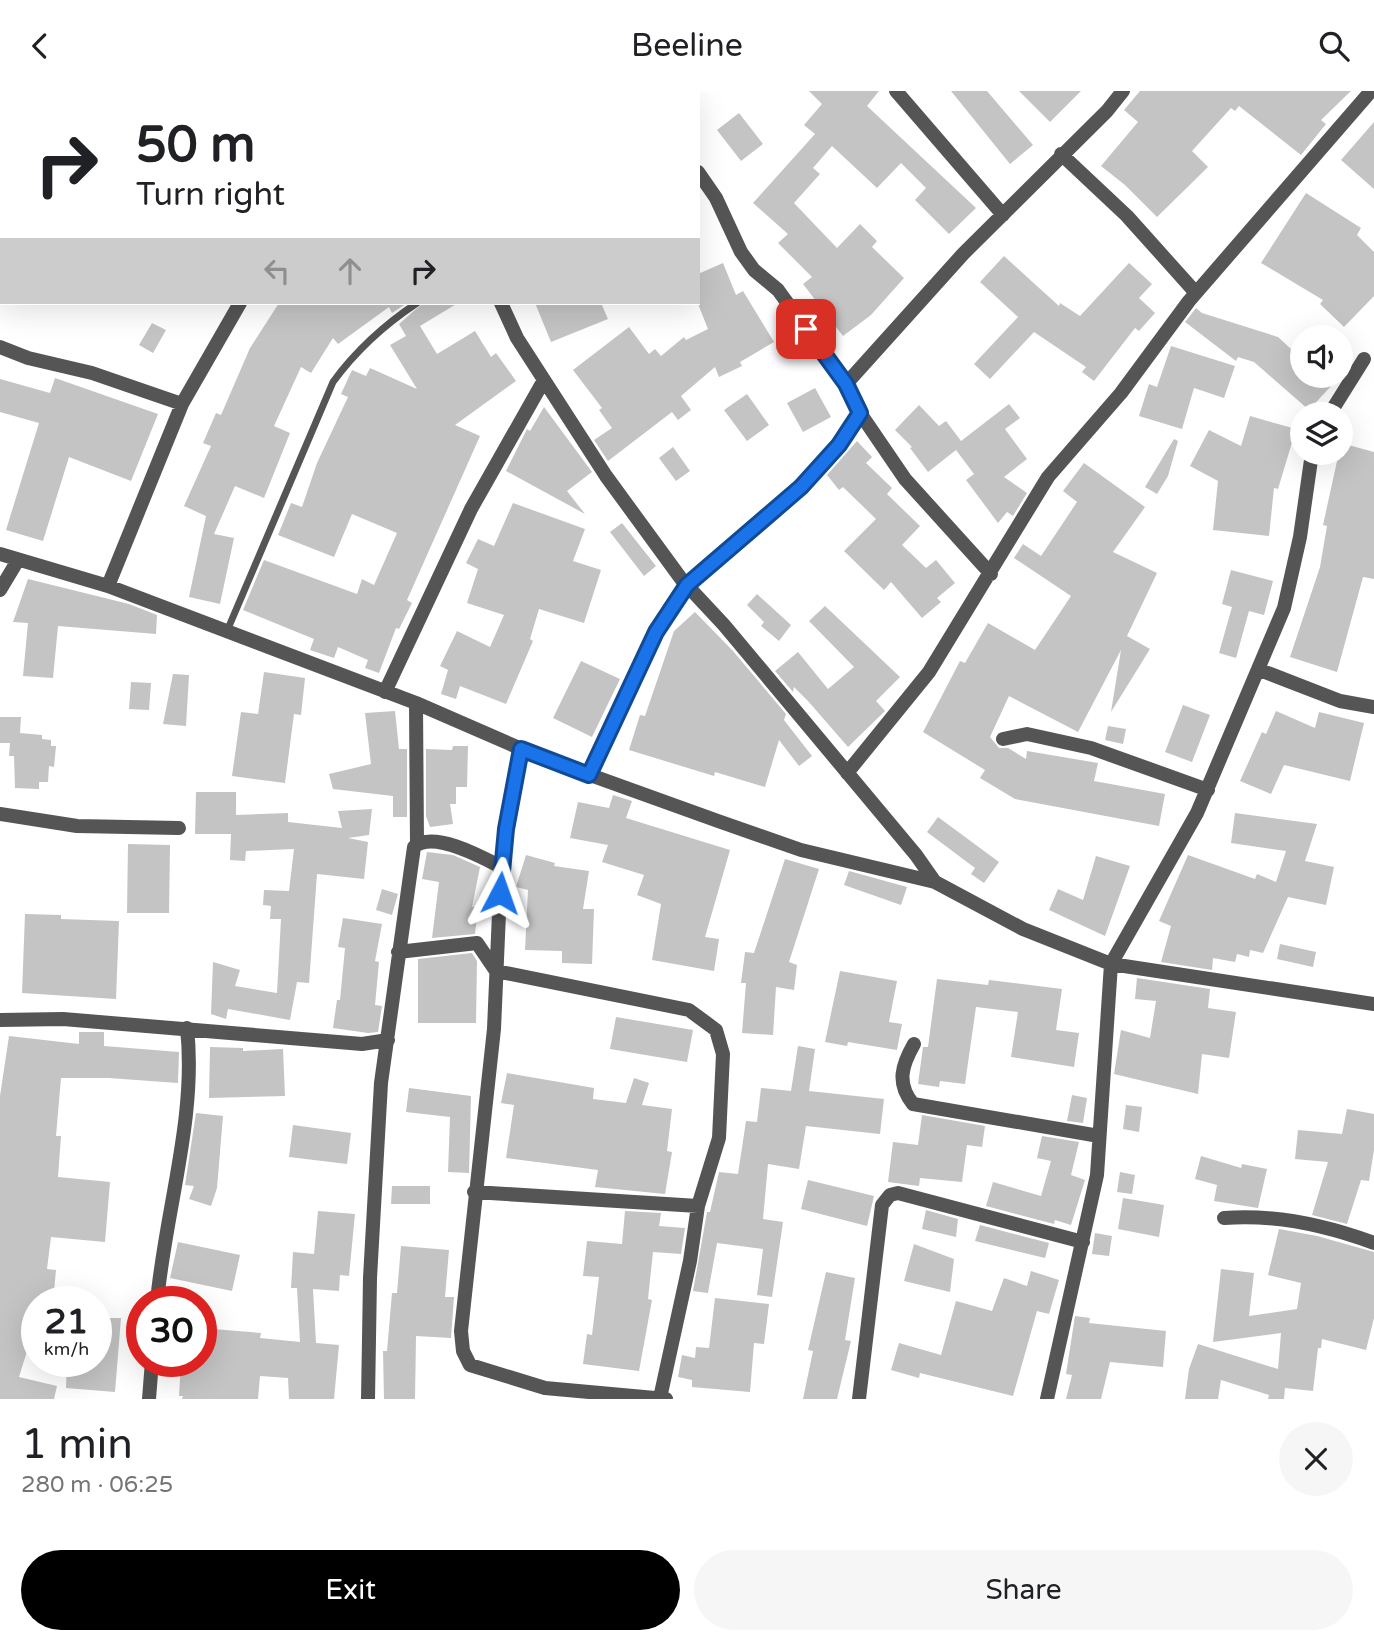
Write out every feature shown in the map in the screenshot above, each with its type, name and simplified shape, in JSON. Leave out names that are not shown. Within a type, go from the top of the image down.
[{"type":"street","points":[[896,91],[1003,215]]},
{"type":"street","points":[[846,384],[898,323],[1124,91]]},
{"type":"street","points":[[847,773],[929,672],[1048,477],[1121,393],[1196,293],[1371,91]]},
{"type":"street","points":[[1061,154],[1127,216],[1196,293]]},
{"type":"street","points":[[700,175],[716,198],[741,252],[754,270],[778,290],[846,384],[860,413],[905,479],[991,574]]},
{"type":"street","points":[[108,586],[182,404],[239,305]]},
{"type":"street","points":[[502,305],[517,338],[606,476],[687,585],[916,855],[934,882]]},
{"type":"street","points":[[0,348],[28,358],[92,373],[182,404]]},
{"type":"street","points":[[1337,402],[1364,359]]},
{"type":"street","points":[[385,692],[471,509],[544,380]]},
{"type":"street","points":[[589,775],[656,632],[687,585],[801,487],[839,445],[860,413]]},
{"type":"street","points":[[1047,1399],[1097,1175],[1111,964],[1208,790],[1284,608],[1300,537],[1310,465]]},
{"type":"street","points":[[0,555],[108,586],[416,703],[521,749],[589,775],[801,850],[934,882],[1023,929],[1111,964],[1374,1004]]},
{"type":"street","points":[[0,590],[18,560]]},
{"type":"street","points":[[1259,670],[1340,701],[1374,707]]},
{"type":"street","points":[[368,1399],[370,1278],[381,1094],[398,952],[417,844],[416,703]]},
{"type":"street","points":[[1003,739],[1027,734],[1091,748],[1208,790]]},
{"type":"street","points":[[398,952],[477,943],[496,971],[689,1010],[716,1030],[723,1054],[719,1138],[698,1206],[663,1398],[633,1398],[545,1388],[470,1365],[463,1351],[461,1331],[474,1192],[494,1029],[496,971],[501,867],[521,749]]},
{"type":"street","points":[[0,814],[77,826],[179,828]]},
{"type":"street","points":[[417,844],[446,843],[476,853],[501,867]]},
{"type":"street","points":[[0,1020],[63,1019],[187,1028],[251,1037],[362,1044],[387,1040]]},
{"type":"street","points":[[160,1286],[186,1117],[190,1056],[187,1028]]},
{"type":"street","points":[[914,1044],[901,1067],[902,1081],[913,1104],[1098,1136]]},
{"type":"street","points":[[474,1192],[698,1206]]},
{"type":"street","points":[[859,1399],[882,1205],[890,1195],[898,1193],[951,1206],[1083,1243]]},
{"type":"street","points":[[1224,1218],[1271,1219],[1348,1233],[1374,1243]]},
{"type":"street","points":[[149,1399],[151,1377]]},
{"type":"lane","points":[[227,631],[333,381],[354,353],[390,321],[415,305]]},
{"type":"building","points":[[809,91],[879,91],[867,106],[976,208],[949,234],[915,200],[926,188],[901,163],[877,188],[832,146],[813,168],[820,174],[794,203],[837,248],[860,224],[877,241],[872,247],[904,278],[871,315],[843,336],[803,284],[812,277],[778,243],[788,234],[753,203],[815,134],[804,125],[822,104]]},
{"type":"building","points":[[951,91],[987,91],[1033,145],[1010,164]]},
{"type":"building","points":[[1019,91],[1081,91],[1050,122]]},
{"type":"building","points":[[1140,91],[1351,91],[1321,120],[1326,124],[1301,155],[1239,106],[1235,111],[1231,108],[1192,151],[1208,167],[1157,217],[1125,185],[1101,166],[1138,122],[1124,110]]},
{"type":"building","points":[[739,113],[763,144],[741,161],[717,130]]},
{"type":"building","points":[[1374,122],[1374,189],[1341,160]]},
{"type":"building","points":[[1306,193],[1361,228],[1357,235],[1374,252],[1374,296],[1346,325],[1342,325],[1320,304],[1323,300],[1261,263]]},
{"type":"building","points":[[1004,256],[1059,306],[1060,303],[1080,316],[1129,263],[1152,284],[1139,298],[1155,313],[1139,331],[1135,328],[1094,381],[1082,372],[1086,367],[1034,332],[990,379],[974,364],[1018,317],[980,282]]},
{"type":"building","points":[[723,263],[736,295],[743,291],[774,342],[740,362],[742,366],[719,377],[715,367],[681,396],[691,410],[678,420],[672,412],[608,461],[594,440],[612,428],[599,410],[602,408],[573,370],[629,327],[649,354],[655,349],[661,356],[684,337],[686,340],[708,329],[698,305],[700,273]]},
{"type":"building","points":[[278,305],[404,305],[392,313],[389,307],[338,344],[333,338],[311,373],[301,367],[274,426],[290,433],[264,498],[235,486],[214,534],[234,538],[220,604],[189,597],[206,516],[184,506],[211,446],[203,443],[216,413],[221,415],[250,348]]},
{"type":"building","points":[[421,305],[455,305],[420,326],[437,354],[475,331],[491,357],[496,353],[516,381],[455,425],[480,436],[407,600],[412,603],[399,629],[396,628],[379,673],[365,668],[368,660],[338,647],[334,658],[310,650],[314,639],[243,610],[264,560],[357,594],[362,579],[374,585],[397,533],[352,514],[334,557],[278,535],[291,503],[302,507],[317,463],[348,397],[341,394],[352,370],[366,376],[370,368],[417,389],[390,345],[406,336],[399,324]]},
{"type":"building","points":[[536,305],[602,305],[608,319],[551,342]]},
{"type":"building","points":[[1196,308],[1202,313],[1278,337],[1290,348],[1290,388],[1329,388],[1316,402],[1300,402],[1254,362],[1238,357],[1236,361],[1185,322]]},
{"type":"building","points":[[152,323],[166,330],[153,353],[139,345]]},
{"type":"building","points":[[1171,346],[1235,366],[1224,398],[1194,388],[1182,429],[1139,416],[1149,384],[1157,387]]},
{"type":"building","points":[[55,378],[158,414],[131,481],[69,457],[43,541],[6,530],[39,423],[0,412],[0,379],[50,393]]},
{"type":"building","points":[[815,388],[831,417],[803,432],[787,403]]},
{"type":"building","points":[[747,394],[769,425],[747,441],[724,410]]},
{"type":"building","points":[[1009,404],[1020,418],[1005,429],[1027,459],[1004,477],[1027,493],[1013,516],[1007,512],[998,523],[966,480],[974,474],[956,450],[928,472],[910,448],[912,447],[895,430],[919,405],[939,426],[946,421],[961,441]]},
{"type":"building","points":[[544,407],[592,472],[567,491],[585,514],[506,471],[527,429],[530,431]]},
{"type":"building","points":[[1250,416],[1290,427],[1290,449],[1278,489],[1274,488],[1269,536],[1213,530],[1218,481],[1190,466],[1209,430],[1241,446]]},
{"type":"building","points":[[1174,439],[1178,441],[1168,476],[1157,494],[1145,487]]},
{"type":"building","points":[[857,441],[872,457],[866,463],[892,488],[887,494],[920,526],[902,545],[926,568],[936,560],[955,583],[937,598],[941,602],[922,618],[891,582],[884,590],[844,551],[876,519],[843,487],[839,490],[827,475]]},
{"type":"building","points":[[1353,446],[1374,452],[1374,579],[1363,577],[1337,672],[1290,657],[1320,567],[1327,526],[1323,525],[1336,465],[1353,465]]},
{"type":"building","points":[[673,447],[690,471],[676,481],[659,458]]},
{"type":"building","points":[[1084,463],[1145,507],[1113,552],[1157,573],[1127,636],[1150,649],[1111,712],[1121,650],[1078,732],[1009,696],[990,737],[999,748],[1008,748],[1026,759],[1027,751],[1098,763],[1094,781],[1165,794],[1159,826],[1015,799],[980,778],[985,770],[923,732],[960,661],[965,663],[988,623],[1035,650],[1071,596],[1014,558],[1023,544],[1041,556],[1077,502],[1063,491]]},
{"type":"building","points":[[513,503],[585,529],[573,561],[601,570],[584,623],[539,609],[530,639],[533,641],[506,704],[460,686],[456,699],[441,694],[448,670],[440,666],[457,631],[490,647],[504,615],[467,603],[478,569],[466,563],[478,539],[494,546]]},
{"type":"building","points":[[622,523],[656,566],[644,576],[610,532]]},
{"type":"building","points":[[1231,570],[1273,581],[1264,615],[1249,611],[1236,658],[1219,653],[1232,607],[1222,604]]},
{"type":"building","points":[[28,579],[129,604],[157,615],[156,634],[58,626],[53,678],[23,676],[28,623],[13,622]]},
{"type":"building","points":[[757,594],[791,625],[779,641],[761,626],[764,622],[747,605]]},
{"type":"building","points":[[825,606],[900,677],[876,701],[885,711],[848,747],[808,701],[794,687],[793,692],[775,671],[798,652],[828,689],[854,667],[809,621]]},
{"type":"building","points":[[695,612],[733,651],[786,714],[784,720],[812,756],[799,766],[779,740],[765,787],[715,772],[714,776],[629,750],[640,715],[645,716],[674,631]]},
{"type":"building","points":[[581,661],[620,679],[592,737],[553,718]]},
{"type":"building","points":[[264,672],[305,678],[301,715],[294,714],[285,783],[232,776],[241,712],[258,714]]},
{"type":"building","points":[[173,674],[189,675],[186,726],[163,724]]},
{"type":"building","points":[[131,682],[151,683],[149,710],[129,709]]},
{"type":"building","points":[[1183,705],[1210,715],[1192,762],[1165,752]]},
{"type":"building","points":[[395,711],[399,749],[407,749],[407,817],[393,817],[393,796],[333,789],[329,774],[371,764],[365,713]]},
{"type":"building","points":[[1276,711],[1315,728],[1319,712],[1364,723],[1350,781],[1284,765],[1271,794],[1240,781],[1262,732],[1266,734]]},
{"type":"building","points":[[0,717],[21,717],[20,733],[42,735],[42,739],[51,740],[51,746],[56,746],[54,767],[49,766],[48,782],[39,782],[39,789],[15,788],[14,756],[9,756],[10,743],[0,743]]},
{"type":"building","points":[[1108,726],[1126,729],[1123,744],[1105,740]]},
{"type":"building","points":[[453,746],[468,746],[467,787],[456,787],[456,804],[450,804],[453,824],[430,827],[426,816],[426,749],[452,750]]},
{"type":"building","points":[[196,792],[236,792],[236,815],[288,813],[288,822],[342,828],[338,811],[372,809],[369,835],[348,838],[368,842],[364,879],[317,874],[309,983],[297,982],[290,1020],[228,1009],[226,1019],[211,1014],[213,962],[240,970],[235,986],[277,993],[281,919],[270,919],[271,906],[263,905],[264,890],[289,891],[294,849],[246,851],[245,861],[230,860],[231,834],[195,834]]},
{"type":"building","points":[[613,795],[632,801],[626,818],[730,850],[705,937],[719,939],[714,971],[652,960],[661,904],[637,895],[644,875],[602,862],[608,845],[570,838],[578,802],[609,808]]},
{"type":"building","points":[[1235,813],[1317,824],[1305,861],[1334,867],[1326,905],[1288,897],[1263,953],[1250,950],[1249,957],[1237,954],[1235,962],[1213,958],[1212,970],[1161,962],[1171,926],[1159,921],[1188,855],[1255,879],[1257,874],[1276,882],[1286,851],[1231,843]]},
{"type":"building","points":[[938,817],[999,862],[984,883],[971,874],[975,868],[927,832]]},
{"type":"building","points":[[128,844],[170,845],[169,913],[127,913]]},
{"type":"building","points":[[427,852],[453,855],[480,867],[472,907],[478,907],[475,934],[432,938],[439,882],[422,879]]},
{"type":"building","points":[[526,855],[555,863],[554,866],[589,871],[583,909],[594,909],[592,964],[562,963],[562,951],[525,950],[528,890],[516,887]]},
{"type":"building","points":[[1096,856],[1130,866],[1105,936],[1049,910],[1058,889],[1083,900]]},
{"type":"building","points":[[785,859],[819,869],[789,962],[797,965],[794,990],[776,987],[773,1035],[742,1033],[746,983],[741,983],[745,952],[754,953]]},
{"type":"building","points":[[849,871],[907,887],[901,905],[844,885]]},
{"type":"building","points":[[382,889],[398,894],[392,915],[376,910]]},
{"type":"building","points":[[25,914],[61,915],[61,919],[119,921],[116,999],[22,993]]},
{"type":"building","points":[[343,918],[382,924],[375,961],[379,962],[375,1005],[382,1006],[378,1032],[333,1028],[337,1000],[340,1000],[345,948],[338,947]]},
{"type":"building","points":[[1280,944],[1316,952],[1313,967],[1277,959]]},
{"type":"building","points":[[472,953],[477,961],[476,1023],[418,1023],[418,959]]},
{"type":"building","points":[[840,971],[897,981],[889,1022],[902,1024],[897,1050],[848,1042],[847,1046],[825,1042]]},
{"type":"building","points":[[1137,978],[1210,989],[1208,1008],[1236,1012],[1229,1058],[1202,1054],[1198,1094],[1114,1074],[1121,1030],[1150,1038],[1156,1001],[1135,999]]},
{"type":"building","points":[[937,979],[988,985],[989,980],[1062,989],[1056,1030],[1079,1033],[1074,1067],[1011,1057],[1018,1012],[976,1007],[965,1084],[940,1081],[939,1087],[918,1084],[923,1047],[928,1047]]},
{"type":"building","points":[[616,1017],[693,1030],[687,1062],[610,1049]]},
{"type":"building","points":[[79,1032],[104,1032],[104,1046],[179,1052],[178,1083],[61,1078],[56,1136],[61,1136],[58,1177],[110,1182],[105,1242],[51,1237],[47,1269],[56,1270],[54,1286],[21,1286],[19,1377],[57,1386],[54,1399],[0,1399],[0,1096],[9,1036],[79,1044]]},
{"type":"building","points":[[798,1046],[815,1049],[809,1091],[884,1099],[880,1134],[806,1126],[799,1169],[768,1164],[763,1219],[783,1222],[772,1297],[757,1295],[763,1249],[717,1243],[708,1293],[693,1291],[707,1212],[710,1212],[719,1172],[738,1174],[746,1121],[757,1122],[761,1088],[791,1091]]},
{"type":"building","points":[[210,1047],[243,1048],[243,1051],[283,1049],[285,1096],[209,1098]]},
{"type":"building","points":[[507,1073],[594,1088],[593,1099],[626,1103],[634,1078],[649,1083],[642,1105],[672,1109],[667,1151],[672,1152],[665,1194],[595,1187],[598,1170],[506,1158],[514,1105],[501,1103]]},
{"type":"building","points":[[409,1088],[471,1096],[469,1173],[448,1172],[450,1117],[406,1112]]},
{"type":"building","points":[[1072,1095],[1087,1098],[1083,1123],[1067,1121]]},
{"type":"building","points":[[1126,1105],[1142,1107],[1139,1132],[1123,1129]]},
{"type":"building","points":[[1347,1109],[1374,1114],[1374,1150],[1369,1181],[1361,1180],[1347,1224],[1312,1215],[1328,1162],[1295,1159],[1298,1130],[1342,1134]]},
{"type":"building","points":[[196,1113],[223,1116],[217,1188],[211,1206],[189,1199],[194,1186],[185,1185]]},
{"type":"building","points":[[922,1115],[985,1126],[982,1147],[967,1145],[962,1182],[920,1178],[919,1186],[888,1182],[893,1142],[918,1145]]},
{"type":"building","points":[[293,1125],[351,1133],[347,1164],[289,1157]]},
{"type":"building","points":[[1042,1136],[1079,1142],[1071,1175],[1085,1180],[1071,1225],[1055,1220],[1054,1224],[986,1206],[993,1182],[1041,1196],[1051,1161],[1037,1158]]},
{"type":"building","points":[[1201,1156],[1241,1168],[1242,1164],[1267,1169],[1258,1208],[1214,1201],[1217,1185],[1195,1179]]},
{"type":"building","points":[[1120,1172],[1135,1175],[1132,1194],[1117,1192]]},
{"type":"building","points":[[808,1180],[874,1196],[867,1226],[801,1209]]},
{"type":"building","points":[[392,1186],[430,1186],[430,1204],[391,1204]]},
{"type":"building","points":[[1123,1198],[1164,1205],[1159,1237],[1118,1229]]},
{"type":"building","points":[[926,1210],[958,1219],[956,1237],[922,1229]]},
{"type":"building","points":[[318,1211],[355,1214],[349,1276],[340,1275],[339,1291],[313,1289],[316,1343],[339,1345],[334,1399],[289,1399],[288,1378],[260,1376],[258,1399],[182,1399],[183,1396],[179,1396],[180,1377],[217,1377],[217,1329],[261,1333],[260,1338],[300,1342],[297,1288],[291,1288],[293,1252],[314,1254]]},
{"type":"building","points":[[625,1211],[661,1213],[659,1226],[685,1228],[681,1254],[653,1252],[648,1299],[652,1300],[639,1371],[583,1364],[587,1334],[592,1335],[599,1277],[583,1276],[587,1241],[622,1244]]},
{"type":"building","points":[[980,1225],[1049,1243],[1045,1258],[975,1241]]},
{"type":"building","points":[[1279,1229],[1317,1236],[1374,1252],[1374,1318],[1366,1350],[1322,1339],[1321,1348],[1318,1348],[1313,1391],[1285,1388],[1284,1399],[1268,1399],[1269,1395],[1221,1380],[1218,1399],[1185,1399],[1189,1369],[1198,1344],[1278,1369],[1281,1333],[1213,1342],[1221,1269],[1254,1273],[1249,1316],[1297,1309],[1301,1283],[1268,1275]]},
{"type":"building","points":[[1095,1233],[1112,1236],[1109,1256],[1092,1254]]},
{"type":"building","points":[[178,1242],[240,1255],[232,1291],[170,1278]]},
{"type":"building","points":[[914,1244],[954,1259],[950,1292],[904,1281]]},
{"type":"building","points":[[401,1246],[449,1250],[445,1297],[454,1297],[451,1338],[416,1336],[415,1399],[384,1399],[383,1351],[387,1351],[392,1293],[397,1293]]},
{"type":"building","points":[[1031,1271],[1059,1280],[1049,1314],[1037,1311],[1013,1396],[920,1373],[919,1378],[891,1370],[899,1343],[941,1355],[956,1301],[992,1311],[1004,1278],[1027,1286]]},
{"type":"building","points":[[826,1272],[855,1278],[845,1340],[851,1341],[837,1399],[803,1399],[813,1351],[808,1350]]},
{"type":"building","points":[[715,1298],[769,1304],[764,1344],[754,1343],[750,1392],[692,1387],[692,1380],[678,1377],[682,1355],[695,1358],[696,1347],[709,1348]]},
{"type":"building","points":[[1075,1316],[1090,1318],[1089,1323],[1166,1331],[1163,1367],[1110,1362],[1101,1399],[1066,1399],[1072,1375],[1066,1374]]},
{"type":"building","points":[[112,1318],[121,1318],[115,1392],[66,1388],[66,1377],[112,1377]]},
{"type":"route","points":[[500,893],[506,829],[521,749],[589,775],[656,632],[687,585],[801,487],[839,445],[860,413],[846,384],[806,329]]}]
